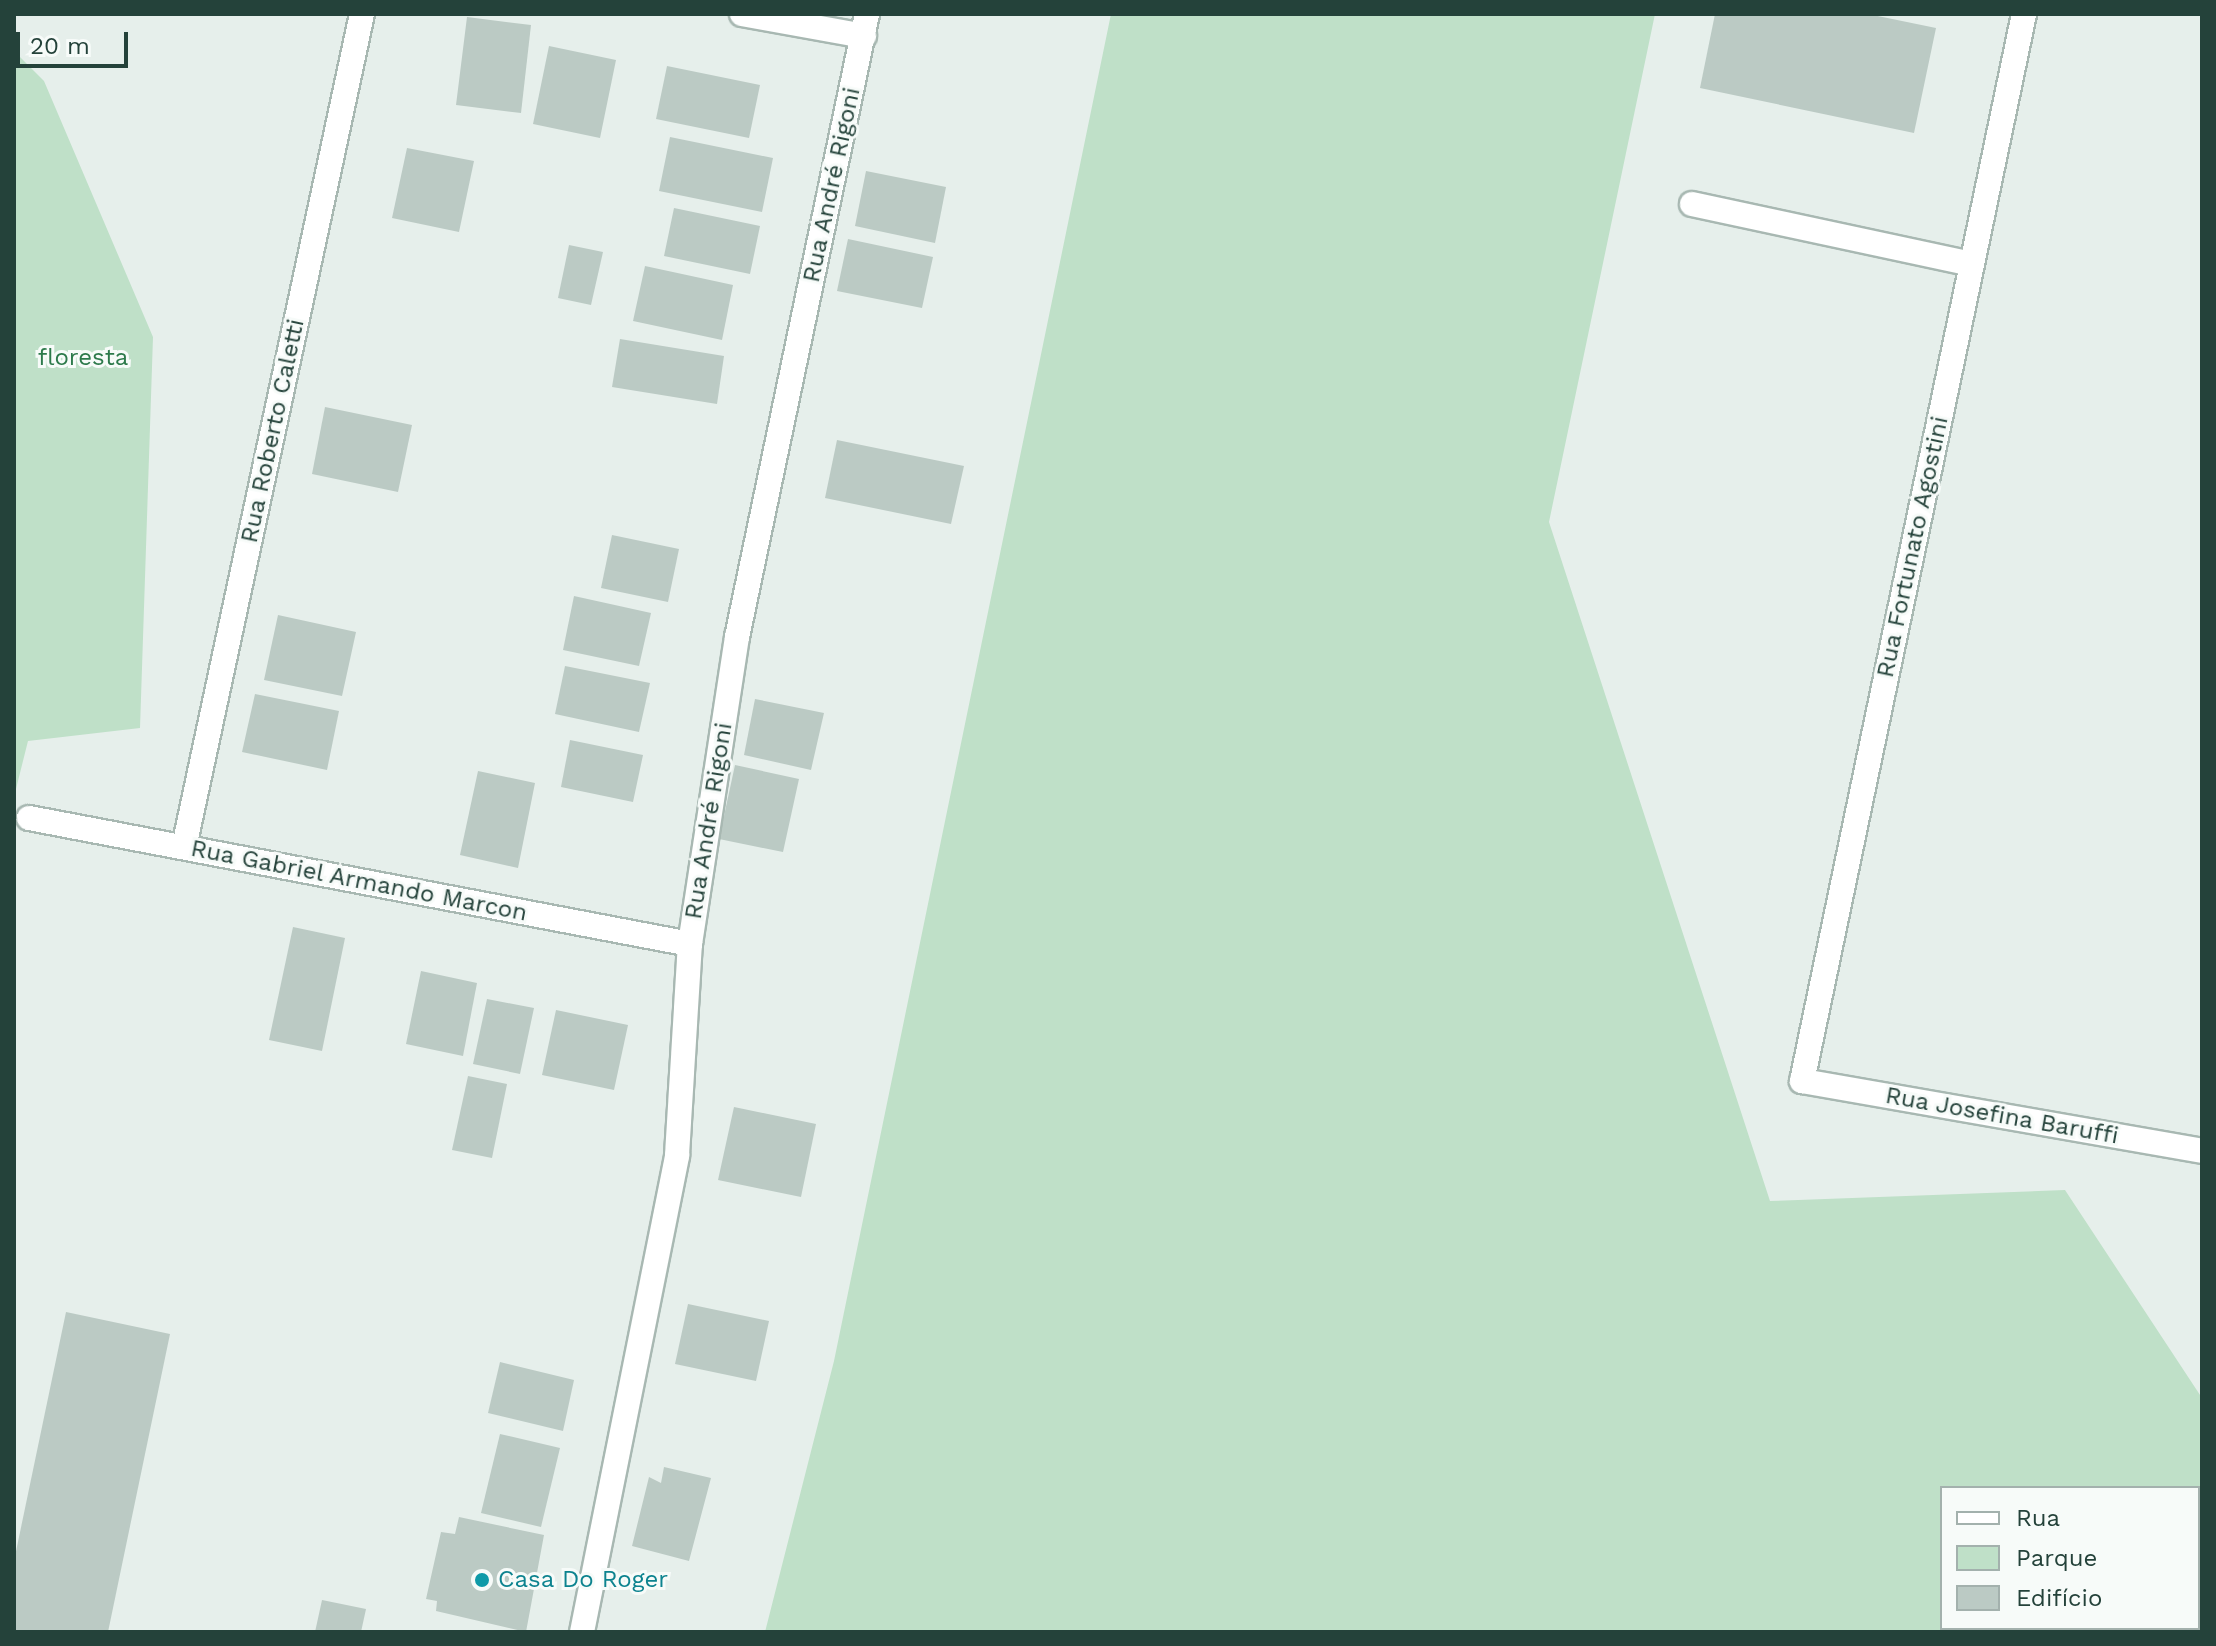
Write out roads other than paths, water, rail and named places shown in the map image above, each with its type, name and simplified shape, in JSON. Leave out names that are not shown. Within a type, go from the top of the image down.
[{"type":"street","name":"Rua Roberto Caletti","points":[[184,847],[362,14]]},
{"type":"street","points":[[742,14],[865,25]]},
{"type":"street","name":"Rua Fortunato Agostini","points":[[1802,1081],[2024,14]]},
{"type":"street","name":"Rua André Rigoni","points":[[582,1632],[677,1155],[690,944],[737,637],[865,25]]},
{"type":"street","points":[[1692,204],[1972,264]]},
{"type":"street","name":"Rua Gabriel Armando Marcon","points":[[29,818],[690,944]]},
{"type":"street","name":"Rua Josefina Baruffi","points":[[1802,1081],[2202,1151]]},
{"type":"place","name":"Casa Do Roger","points":[[482,1580]]},
{"type":"park label","name":"floresta","points":[[83,358]]}]
